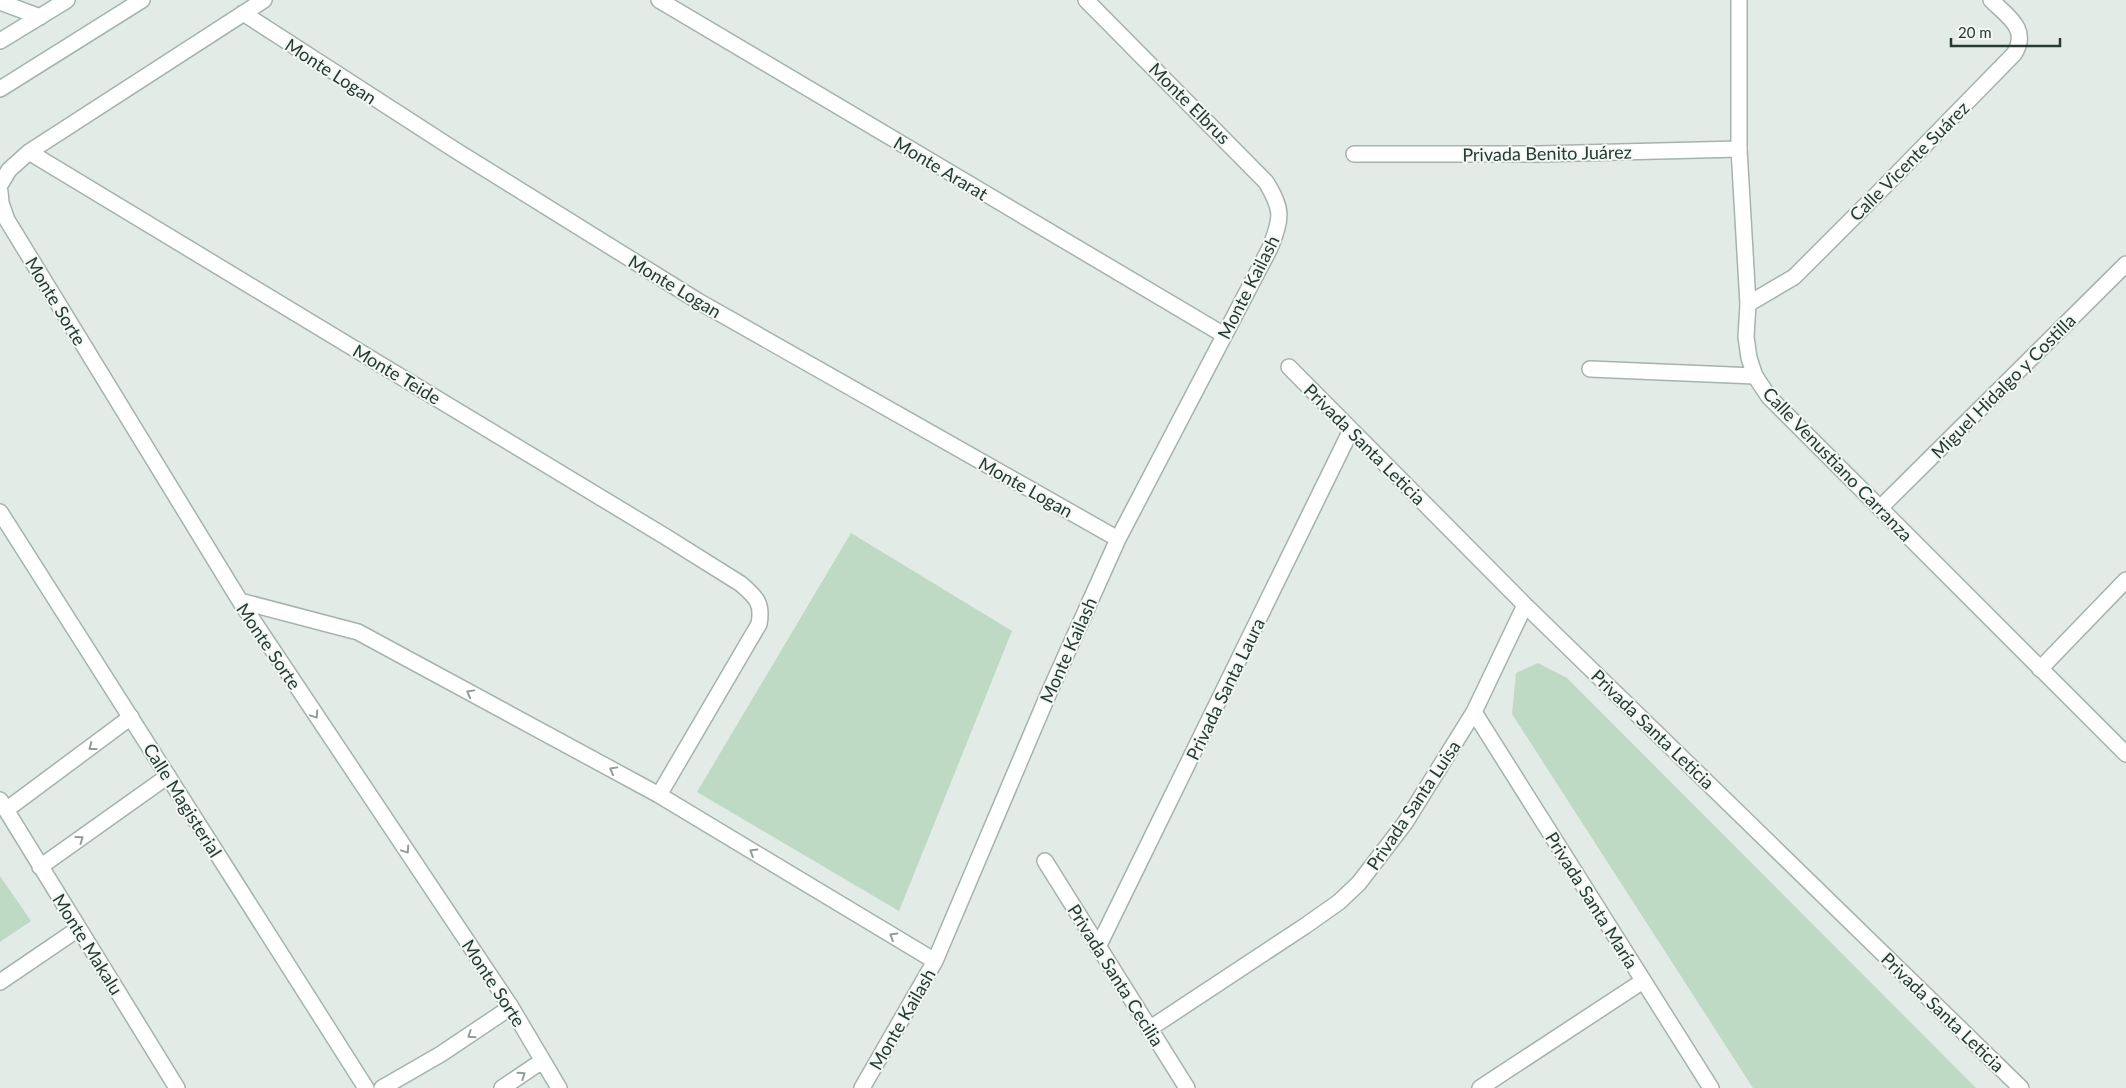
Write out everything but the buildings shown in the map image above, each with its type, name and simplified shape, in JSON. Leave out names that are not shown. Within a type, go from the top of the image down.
[{"type":"street","points":[[0,41],[67,0]]},
{"type":"street","points":[[0,89],[142,0]]},
{"type":"street","points":[[0,185],[9,170],[29,152],[264,0]]},
{"type":"street","name":"Monte Ararat","points":[[659,0],[1224,335]]},
{"type":"street","name":"Monte Elbrus","points":[[1086,0],[1254,168],[1275,196],[1280,215]]},
{"type":"street","name":"Calle Venustiano Carranza","points":[[1739,0],[1739,148],[1748,304],[1746,337],[1749,358],[1755,376],[1769,397],[2126,754]]},
{"type":"street","name":"Calle Vicente Suárez","points":[[1748,304],[1794,277],[1884,188],[2014,54],[2020,37],[2018,28],[1991,0]]},
{"type":"street","points":[[0,2],[40,18]]},
{"type":"street","name":"Monte Logan","points":[[243,14],[447,145],[698,301],[1118,539]]},
{"type":"street","name":"Privada Benito Juárez","points":[[1354,154],[1538,154],[1739,148]]},
{"type":"street","name":"Monte Teide","points":[[29,152],[741,584],[759,603],[761,614],[754,636],[658,795]]},
{"type":"street","name":"Monte Sorte","points":[[0,192],[1,203],[7,220],[240,601],[511,1007],[559,1088]]},
{"type":"street","name":"Monte Kailash","points":[[862,1088],[935,961],[1048,695],[1118,539],[1270,248],[1280,215]]},
{"type":"street","name":"Miguel Hidalgo y Costilla","points":[[1880,508],[2126,264]]},
{"type":"street","name":"Privada Santa Leticia","points":[[1289,367],[1525,605],[2021,1088]]},
{"type":"street","points":[[1590,369],[1755,376]]},
{"type":"street","name":"Privada Santa Laura","points":[[1098,947],[1351,430]]},
{"type":"street","name":"Calle Magisterial","points":[[0,512],[366,1088]]},
{"type":"street","points":[[2040,669],[2126,580]]},
{"type":"street","points":[[240,601],[358,632],[658,795],[935,961]]},
{"type":"street","name":"Privada Santa Luisa","points":[[1149,1029],[1305,926],[1339,902],[1359,883],[1405,823],[1474,712],[1525,605]]},
{"type":"street","name":"Privada Santa María","points":[[1474,712],[1711,1088]]},
{"type":"street","points":[[3,805],[131,718]]},
{"type":"street","points":[[40,867],[168,776]]},
{"type":"street","name":"Monte Makalu","points":[[3,805],[177,1088]]},
{"type":"street","name":"Privada Santa Cecilia","points":[[1044,861],[1187,1088]]},
{"type":"street","points":[[0,982],[78,928]]},
{"type":"street","points":[[1480,1088],[1643,981]]},
{"type":"street","points":[[382,1088],[441,1054],[511,1007]]},
{"type":"street","points":[[502,1088],[542,1061]]},
{"type":"green space","points":[[851,533],[1012,631],[899,911],[697,792]]},
{"type":"green space","points":[[1538,663],[1567,678],[1976,1088],[1753,1088],[1512,714],[1516,673]]},
{"type":"green space","points":[[0,876],[31,921],[0,942]]}]
